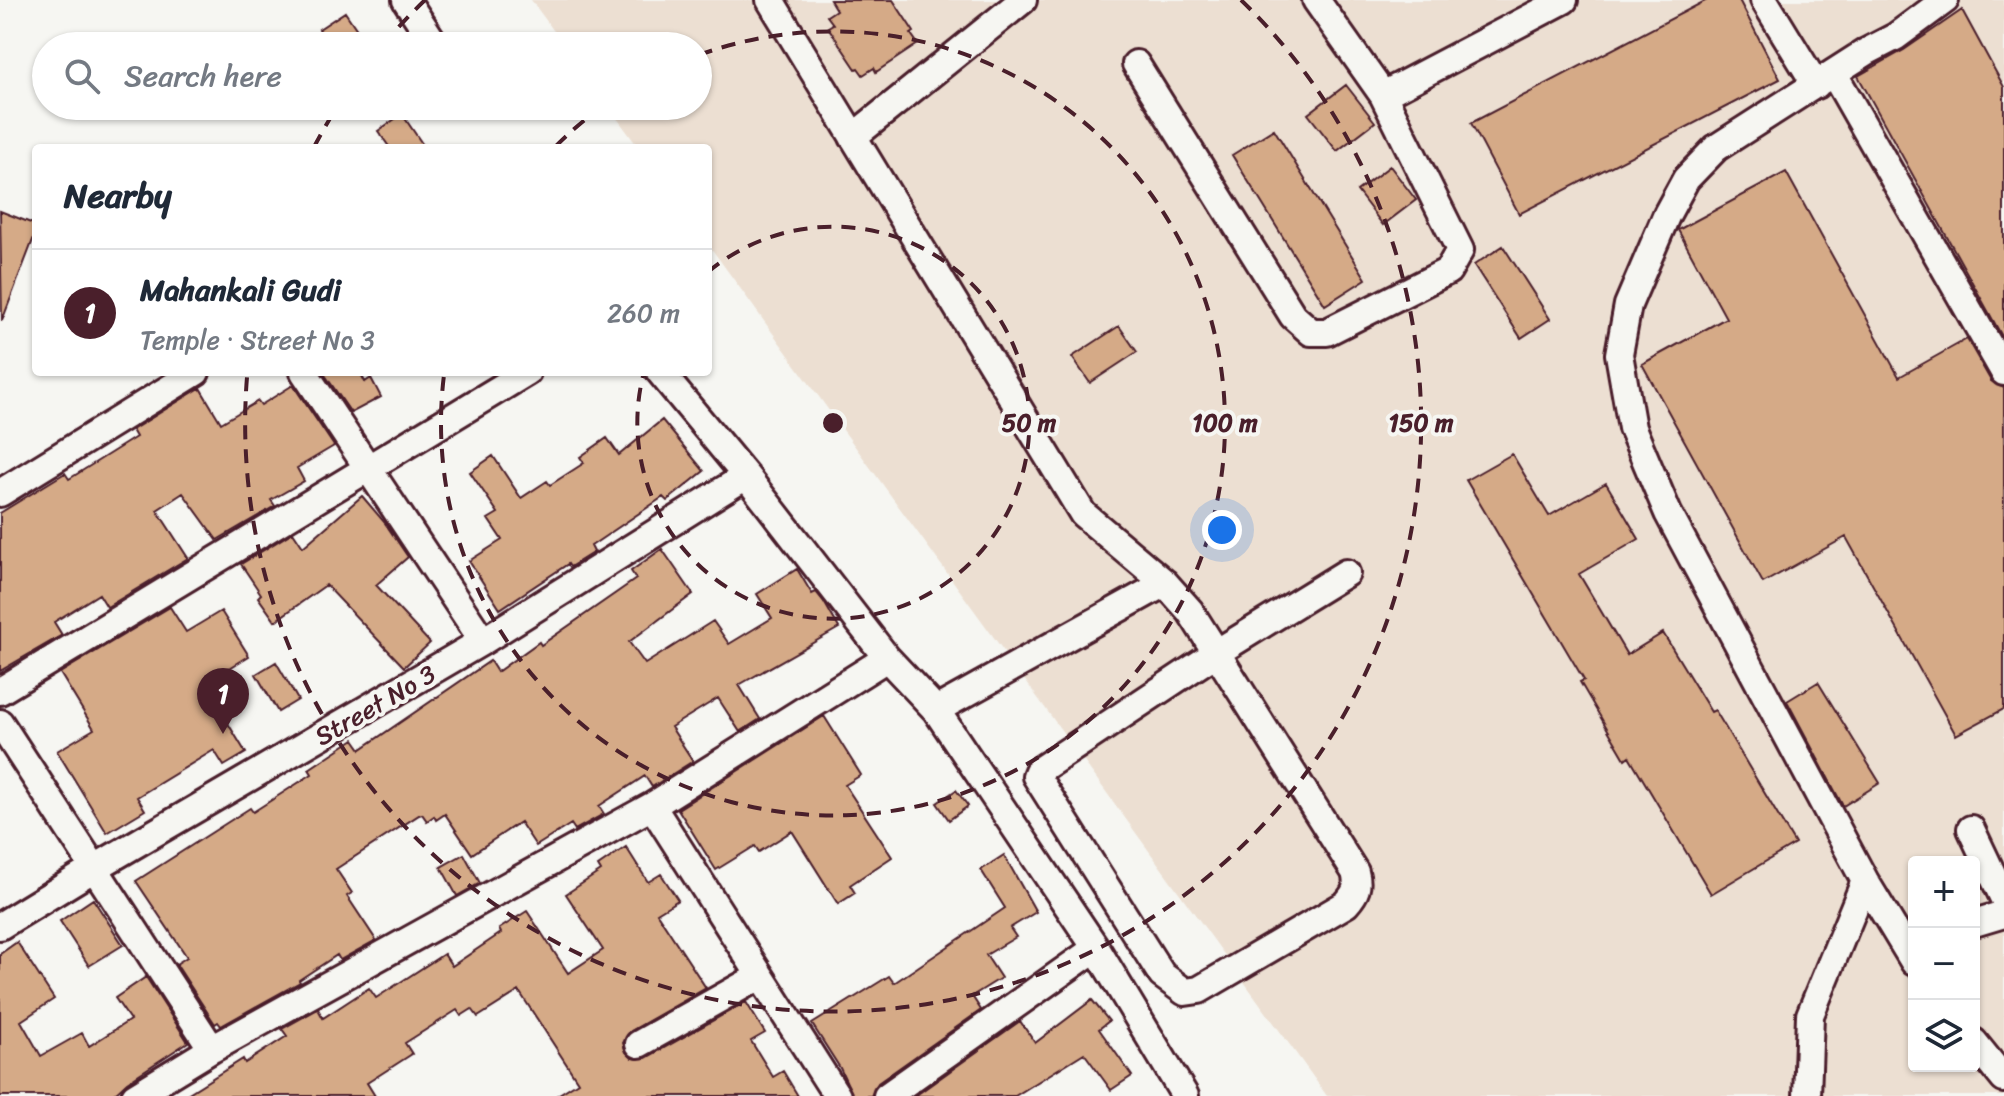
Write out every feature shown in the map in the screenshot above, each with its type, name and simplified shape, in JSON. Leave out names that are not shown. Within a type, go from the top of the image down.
[{"type":"street","points":[[406,0],[427,32]]},
{"type":"street","points":[[770,0],[1083,514],[1165,583],[1190,611],[1216,653],[1355,872],[1358,884],[1346,904],[1199,990],[1185,992],[1162,975],[1036,776],[1043,766],[1216,653],[1346,573]]},
{"type":"street","points":[[853,137],[1023,0]]},
{"type":"street","points":[[1136,64],[1293,316],[1311,332],[1327,332],[1448,271],[1460,250],[1383,95],[1316,0]]},
{"type":"street","points":[[1383,95],[1564,0]]},
{"type":"street","points":[[1764,0],[1825,80],[2004,372]]},
{"type":"street","points":[[1908,946],[1865,881],[1668,513],[1632,428],[1619,354],[1628,305],[1667,214],[1686,179],[1716,148],[1866,52],[1895,37],[1945,0]]},
{"type":"street","points":[[0,493],[190,376]]},
{"type":"street","points":[[307,376],[483,641]]},
{"type":"street","points":[[0,691],[520,376]]},
{"type":"street","points":[[663,376],[746,476],[887,658],[936,710],[1096,948],[1185,1096]]},
{"type":"street","name":"Street No 3","points":[[0,926],[483,641],[746,476]]},
{"type":"street","points":[[936,710],[1165,583]]},
{"type":"street","points":[[135,1096],[212,1049],[652,806],[887,658]]},
{"type":"street","points":[[0,723],[212,1049]]},
{"type":"street","points":[[652,806],[837,1096]]},
{"type":"street","points":[[1971,829],[2004,899]]},
{"type":"street","points":[[1807,1096],[1810,1015],[1865,881]]},
{"type":"street","points":[[1980,921],[2004,914]]},
{"type":"street","points":[[887,1096],[1096,948]]},
{"type":"street","points":[[639,1044],[760,976]]},
{"type":"street","points":[[1980,1049],[2004,1079]]},
{"type":"shaded area","points":[[531,0],[2004,0],[2004,1096],[1327,1096],[712,250],[712,144],[636,144],[618,120],[712,120],[712,32],[555,32]]},
{"type":"building","points":[[830,0],[893,0],[914,32],[911,34],[918,44],[876,72],[874,68],[863,75],[828,27],[833,24],[827,16],[836,10]]},
{"type":"building","points":[[1707,0],[1739,0],[1780,79],[1519,214],[1471,123]]},
{"type":"building","points":[[1962,10],[2004,87],[2004,340],[1858,76],[1904,50]]},
{"type":"building","points":[[345,12],[359,32],[321,32],[319,29]]},
{"type":"building","points":[[1346,85],[1375,122],[1337,151],[1308,114]]},
{"type":"building","points":[[394,120],[406,120],[422,144],[387,144],[378,131]]},
{"type":"building","points":[[1274,129],[1366,279],[1325,305],[1232,155]]},
{"type":"building","points":[[1390,166],[1416,200],[1383,225],[1357,191]]},
{"type":"building","points":[[1786,172],[1899,377],[1967,339],[1991,381],[2004,388],[2004,709],[1956,735],[1846,537],[1763,583],[1642,364],[1726,318],[1678,230]]},
{"type":"building","points":[[0,211],[32,223],[32,242],[2,321]]},
{"type":"building","points":[[1503,246],[1550,319],[1521,338],[1474,265]]},
{"type":"building","points":[[1119,326],[1137,352],[1090,383],[1072,357]]},
{"type":"building","points":[[326,376],[362,376],[365,382],[371,378],[381,397],[351,413]]},
{"type":"building","points":[[293,385],[334,446],[297,468],[304,481],[271,500],[275,506],[217,540],[183,493],[157,510],[188,558],[107,607],[99,594],[54,622],[62,635],[0,671],[0,513],[65,473],[69,479],[136,437],[132,430],[200,388],[221,423],[258,401],[261,405]]},
{"type":"building","points":[[662,420],[704,471],[667,501],[663,497],[591,546],[594,552],[570,567],[568,564],[500,609],[469,561],[502,540],[488,519],[498,513],[470,472],[493,456],[521,498],[547,481],[550,485],[584,463],[580,457],[607,438],[619,455]]},
{"type":"building","points":[[1512,454],[1549,516],[1606,483],[1639,539],[1579,574],[1627,655],[1663,633],[1711,712],[1715,710],[1795,844],[1711,894],[1629,756],[1625,759],[1580,682],[1584,680],[1466,480]]},
{"type":"building","points":[[362,496],[408,557],[376,585],[430,643],[404,667],[326,585],[275,621],[241,564],[293,532],[303,547]]},
{"type":"building","points":[[662,549],[693,594],[629,642],[645,664],[713,621],[729,644],[772,618],[757,594],[797,569],[812,594],[816,592],[824,602],[839,628],[739,685],[760,719],[740,732],[718,698],[671,727],[693,761],[652,787],[645,776],[599,806],[604,814],[575,830],[571,824],[536,846],[520,822],[472,854],[445,814],[427,821],[422,814],[419,815],[336,869],[352,893],[347,896],[376,940],[340,960],[337,955],[300,982],[221,1026],[218,1022],[215,1024],[176,964],[187,957],[136,881],[250,808],[253,812],[312,774],[309,769],[354,739],[361,749],[490,661],[497,672],[539,642],[541,645],[636,579],[631,571]]},
{"type":"building","points":[[170,607],[186,632],[221,611],[249,656],[204,684],[246,753],[224,766],[214,750],[137,797],[145,810],[107,833],[57,751],[94,729],[60,673]]},
{"type":"building","points":[[276,662],[298,700],[278,712],[256,674]]},
{"type":"building","points":[[1818,682],[1880,783],[1843,806],[1787,701]]},
{"type":"building","points":[[824,716],[861,775],[845,785],[892,857],[850,885],[855,893],[838,904],[792,831],[759,852],[755,846],[716,870],[678,809]]},
{"type":"building","points":[[956,790],[968,806],[949,820],[937,803]]},
{"type":"building","points":[[626,847],[648,882],[661,874],[678,900],[657,913],[706,988],[631,1031],[623,1043],[626,1052],[632,1058],[646,1058],[746,1002],[765,1033],[751,1041],[773,1077],[783,1071],[798,1096],[556,1096],[578,1082],[519,991],[478,1017],[472,1009],[461,1016],[457,1010],[405,1043],[412,1054],[367,1083],[375,1096],[184,1096],[287,1036],[282,1029],[318,1009],[323,1018],[369,988],[376,998],[444,954],[452,966],[527,911],[568,973],[603,950],[566,894],[601,871],[598,866]]},
{"type":"building","points":[[464,854],[480,883],[457,896],[441,867]]},
{"type":"building","points":[[1004,855],[1036,912],[1010,928],[1016,937],[986,955],[1001,978],[972,996],[981,1010],[878,1083],[871,1096],[853,1096],[840,1068],[812,1024],[889,976],[894,983],[1005,908],[981,870]]},
{"type":"building","points":[[93,899],[123,945],[89,966],[60,921]]},
{"type":"building","points":[[17,942],[54,999],[21,1021],[41,1056],[82,1033],[89,1046],[130,1020],[115,998],[146,977],[188,1042],[127,1082],[112,1096],[0,1096],[0,954]]},
{"type":"building","points":[[1092,1000],[1109,1021],[1099,1029],[1132,1076],[1111,1090],[1084,1053],[1015,1096],[915,1096],[1020,1021],[1035,1043]]},
{"type":"place","name":"Mahankali Gudi","points":[[223,734]]}]
